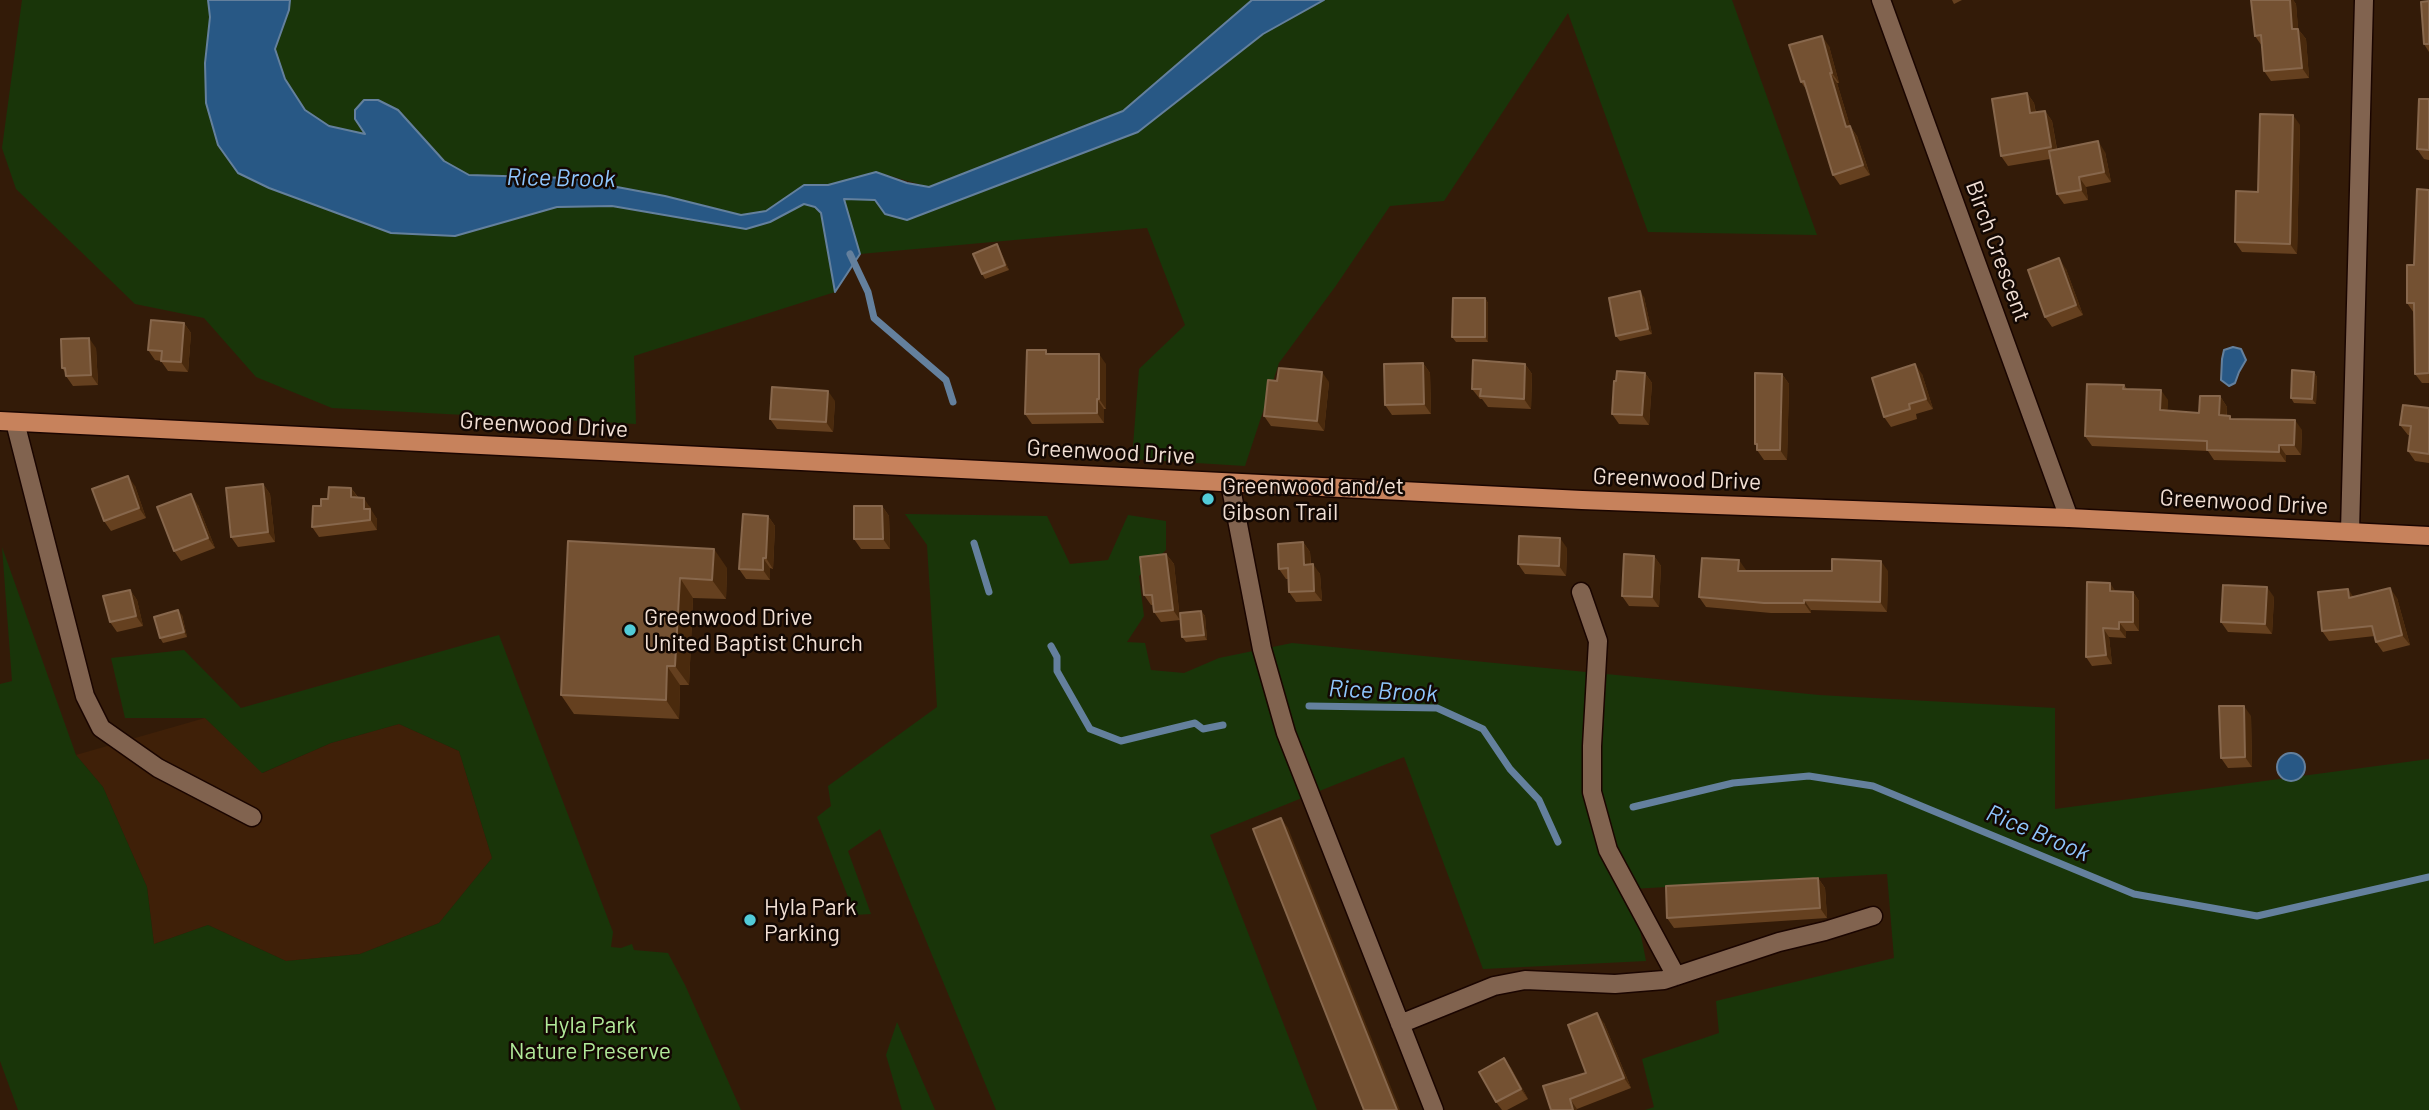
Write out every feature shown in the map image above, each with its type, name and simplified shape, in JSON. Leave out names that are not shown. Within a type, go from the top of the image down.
[{"type":"main road","name":"Greenwood Drive","points":[[8,421],[1582,500],[2069,518],[2429,536]]},
{"type":"street","name":"Birch Crescent","points":[[1881,0],[2069,518]]},
{"type":"street","points":[[2350,531],[2364,0]]},
{"type":"street","points":[[8,421],[85,696],[101,728],[158,768],[252,817]]},
{"type":"street","points":[[1230,483],[1262,649],[1286,733],[1434,1110]]},
{"type":"street","points":[[1581,592],[1598,641],[1592,792],[1608,850],[1676,976]]},
{"type":"street","points":[[1400,1024],[1494,986],[1525,980],[1615,984],[1664,980],[1779,942],[1873,916]]},
{"type":"shaded area","points":[[205,718],[263,773],[331,743],[399,724],[459,751],[492,858],[439,923],[360,954],[286,961],[208,925],[154,944],[147,887],[103,787],[76,755]]},
{"type":"green space","points":[[22,0],[208,0],[210,17],[205,63],[206,103],[238,173],[269,188],[391,233],[455,236],[557,207],[612,206],[746,229],[770,222],[803,204],[815,207],[821,213],[835,292],[634,356],[636,424],[332,408],[256,377],[204,318],[135,304],[16,189],[2,148]]},
{"type":"green space","points":[[290,0],[1252,0],[1123,111],[929,187],[876,172],[828,185],[804,185],[766,211],[741,215],[665,196],[569,178],[469,175],[444,161],[398,110],[366,135],[329,126],[305,110],[285,79],[275,49]]},
{"type":"green space","points":[[1324,0],[1732,0],[1817,235],[1648,232],[1568,13],[1444,201],[1390,206],[1279,363],[1245,466],[1132,459],[1139,369],[1185,325],[1147,228],[860,254],[843,199],[875,200],[885,214],[907,220],[1138,132],[1263,34]]},
{"type":"green space","points":[[905,514],[1047,516],[1070,564],[1108,560],[1128,515],[1166,521],[1166,550],[1139,576],[1144,616],[1127,642],[1145,643],[1151,670],[1184,673],[1219,658],[1292,643],[1819,695],[2055,708],[2055,809],[2429,759],[2429,1110],[1645,1110],[1654,1107],[1642,1059],[1719,1033],[1716,1001],[1894,958],[1887,874],[1632,889],[1646,961],[1483,969],[1404,757],[1210,835],[1317,1110],[996,1110],[880,829],[848,851],[871,914],[855,915],[817,817],[831,806],[828,786],[937,707],[927,545]]},
{"type":"green space","name":"Hyla Park Nature Preserve","points":[[2,547],[76,755],[103,787],[147,887],[154,944],[208,925],[286,961],[360,954],[439,923],[492,858],[459,751],[399,724],[331,743],[262,773],[205,718],[125,718],[111,658],[184,650],[241,708],[499,635],[613,932],[611,947],[621,948],[632,944],[634,950],[668,953],[741,1110],[18,1110],[0,1061],[0,684],[12,681]]},
{"type":"green space","points":[[897,1022],[935,1110],[902,1110],[886,1055]]},
{"type":"water","points":[[208,0],[290,0],[275,49],[285,79],[305,110],[329,126],[365,134],[355,119],[355,110],[364,100],[378,100],[398,110],[444,161],[469,175],[569,178],[665,196],[741,215],[766,211],[804,185],[828,185],[876,172],[907,183],[929,187],[1123,111],[1252,0],[1324,0],[1263,34],[1138,132],[907,220],[885,214],[875,200],[844,199],[860,254],[835,292],[821,213],[815,207],[804,204],[770,222],[746,229],[612,206],[557,207],[455,236],[391,233],[269,188],[238,173],[218,145],[206,103],[205,63],[210,17]]},
{"type":"water","points":[[2233,347],[2241,349],[2246,360],[2235,383],[2229,386],[2221,380],[2222,359],[2224,350]]},
{"type":"water","points":[[2291,753],[2301,757],[2305,767],[2301,777],[2291,781],[2281,777],[2277,767],[2281,757]]},
{"type":"building","points":[[2251,0],[2290,0],[2292,29],[2298,29],[2302,68],[2264,71],[2261,35],[2255,36]]},
{"type":"building","points":[[2429,1],[2429,44],[2424,44],[2421,2]]},
{"type":"building","points":[[1822,36],[1846,127],[1850,126],[1863,165],[1833,175],[1804,81],[1801,82],[1789,45]]},
{"type":"building","points":[[2027,93],[2030,113],[2045,111],[2051,147],[2001,156],[1992,99]]},
{"type":"building","points":[[2419,99],[2429,99],[2429,150],[2417,149]]},
{"type":"building","points":[[2260,114],[2293,115],[2290,244],[2235,242],[2236,191],[2258,192]]},
{"type":"building","points":[[2098,141],[2104,172],[2079,177],[2081,190],[2057,194],[2049,151]]},
{"type":"building","points":[[2417,189],[2429,190],[2429,373],[2415,374],[2414,303],[2407,303],[2407,265],[2414,265]]},
{"type":"building","points":[[997,244],[1005,265],[982,274],[973,254]]},
{"type":"building","points":[[2059,258],[2076,305],[2045,317],[2028,270]]},
{"type":"building","points":[[1640,291],[1648,329],[1616,336],[1609,298]]},
{"type":"building","points":[[1453,298],[1485,298],[1485,337],[1452,337]]},
{"type":"building","points":[[151,320],[184,323],[181,362],[161,361],[162,351],[148,350]]},
{"type":"building","points":[[89,338],[91,375],[66,376],[65,368],[62,368],[61,339]]},
{"type":"building","points":[[1027,350],[1046,350],[1046,354],[1099,354],[1097,413],[1025,414]]},
{"type":"building","points":[[1473,360],[1525,364],[1524,399],[1480,396],[1481,389],[1472,389]]},
{"type":"building","points":[[1423,363],[1424,404],[1385,405],[1384,364]]},
{"type":"building","points":[[1915,364],[1926,399],[1909,404],[1910,409],[1884,417],[1872,378]]},
{"type":"building","points":[[1279,368],[1322,372],[1317,421],[1264,416],[1268,380],[1277,381]]},
{"type":"building","points":[[2292,370],[2314,372],[2312,399],[2291,398]]},
{"type":"building","points":[[1617,371],[1645,373],[1642,415],[1612,414]]},
{"type":"building","points":[[1755,373],[1782,374],[1780,450],[1757,450],[1755,444]]},
{"type":"building","points":[[2087,384],[2161,390],[2160,410],[2199,413],[2200,396],[2220,396],[2219,415],[2230,416],[2230,419],[2295,420],[2294,445],[2279,445],[2279,452],[2207,450],[2207,441],[2085,436]]},
{"type":"building","points":[[772,387],[828,391],[826,422],[770,419]]},
{"type":"building","points":[[2403,405],[2429,408],[2429,454],[2408,451],[2411,426],[2400,425]]},
{"type":"building","points":[[128,476],[139,508],[104,521],[92,489]]},
{"type":"building","points":[[263,484],[268,532],[231,537],[226,488]]},
{"type":"building","points":[[329,487],[351,488],[351,497],[364,498],[364,509],[370,509],[370,520],[312,527],[313,506],[321,506],[321,499],[328,499]]},
{"type":"building","points":[[191,494],[208,538],[174,551],[157,507]]},
{"type":"building","points":[[854,506],[882,506],[883,539],[854,539]]},
{"type":"building","points":[[743,514],[768,516],[763,570],[739,569]]},
{"type":"building","points":[[1519,536],[1560,538],[1559,566],[1518,564]]},
{"type":"building","name":"Greenwood Drive United Baptist Church","points":[[568,541],[714,549],[712,580],[680,578],[675,666],[667,666],[666,700],[561,695]]},
{"type":"building","points":[[1303,542],[1304,565],[1313,564],[1314,591],[1289,592],[1288,568],[1279,569],[1278,544]]},
{"type":"building","points":[[1166,554],[1173,610],[1154,612],[1152,595],[1144,595],[1140,557]]},
{"type":"building","points":[[1624,554],[1654,556],[1652,597],[1622,596]]},
{"type":"building","points":[[1702,558],[1739,560],[1738,571],[1832,571],[1832,559],[1881,561],[1880,602],[1804,600],[1804,603],[1764,603],[1699,597]]},
{"type":"building","points":[[2087,582],[2110,583],[2110,591],[2133,592],[2133,622],[2119,622],[2119,629],[2103,628],[2106,655],[2086,657]]},
{"type":"building","points":[[2223,585],[2267,587],[2265,624],[2221,622]]},
{"type":"building","points":[[2390,588],[2402,635],[2376,642],[2372,626],[2322,631],[2318,592],[2348,589],[2349,598]]},
{"type":"building","points":[[130,590],[136,616],[110,622],[103,596]]},
{"type":"building","points":[[178,610],[184,632],[160,638],[154,617]]},
{"type":"building","points":[[1201,611],[1204,635],[1182,637],[1180,613]]},
{"type":"building","points":[[2219,706],[2244,706],[2245,757],[2221,758]]},
{"type":"building","points":[[1281,818],[1397,1110],[1364,1110],[1253,829]]},
{"type":"building","points":[[1818,878],[1820,908],[1667,918],[1666,886]]},
{"type":"building","points":[[1597,1013],[1624,1078],[1570,1099],[1573,1110],[1551,1110],[1543,1086],[1586,1073],[1568,1025]]},
{"type":"building","points":[[1504,1058],[1521,1089],[1496,1102],[1479,1072]]},
{"type":"waterway","name":"Rice Brook","points":[[850,254],[868,292],[874,318],[946,380],[953,402]]},
{"type":"waterway","name":"Rice Brook","points":[[974,543],[989,592]]},
{"type":"waterway","name":"Rice Brook","points":[[1051,646],[1057,657],[1057,671],[1090,729],[1121,741],[1195,723],[1203,729],[1223,725]]},
{"type":"waterway","name":"Rice Brook","points":[[1309,706],[1437,708],[1483,729],[1510,769],[1539,800],[1558,842]]},
{"type":"waterway","name":"Rice Brook","points":[[1633,807],[1733,783],[1809,776],[1873,786],[2134,894],[2257,916],[2429,877]]},
{"type":"place","name":"Greenwood and/et Gibson Trail","points":[[1208,499]]},
{"type":"place","name":"Greenwood Drive United Baptist Church","points":[[630,630]]},
{"type":"place","name":"Hyla Park Parking","points":[[750,920]]}]
